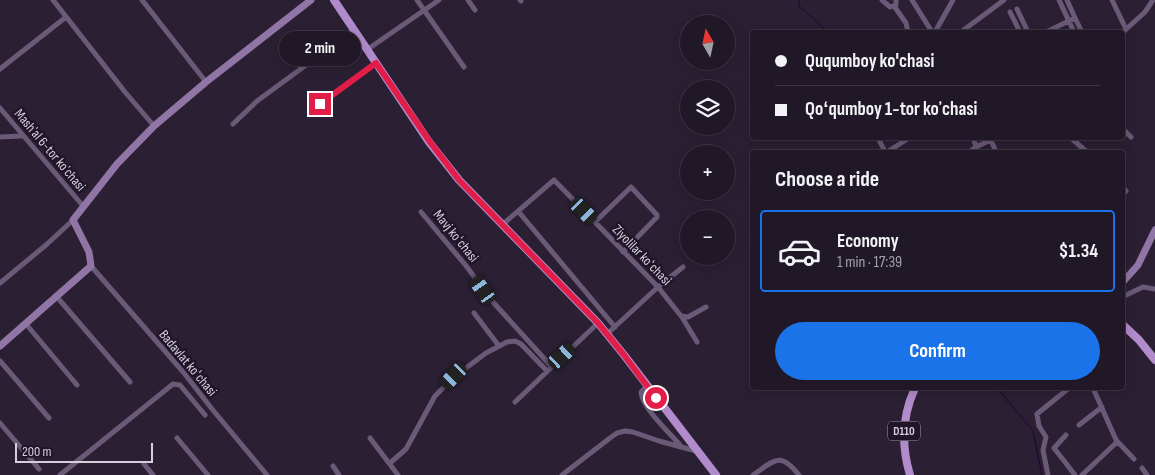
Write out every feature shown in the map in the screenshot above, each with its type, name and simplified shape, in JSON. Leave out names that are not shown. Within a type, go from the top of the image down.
[{"type":"main road","points":[[334,0],[441,157],[459,180],[598,323],[716,475]]},
{"type":"main road","points":[[1125,327],[1139,340],[1155,360]]},
{"type":"main road","name":"D110","points":[[910,475],[905,453],[904,428],[908,405],[914,390]]},
{"type":"street","points":[[53,0],[124,92],[154,126]]},
{"type":"street","points":[[142,0],[206,82]]},
{"type":"street","points":[[0,283],[73,220],[117,164],[154,126],[206,82],[310,0]]},
{"type":"street","points":[[417,0],[464,67]]},
{"type":"street","points":[[368,49],[439,0]]},
{"type":"street","points":[[468,0],[475,10]]},
{"type":"street","points":[[882,0],[888,7],[894,6]]},
{"type":"street","points":[[894,6],[896,0]]},
{"type":"street","points":[[912,0],[933,30]]},
{"type":"street","points":[[935,30],[953,0]]},
{"type":"street","points":[[964,30],[1004,0]]},
{"type":"street","points":[[1059,0],[1073,30]]},
{"type":"street","points":[[1067,0],[1081,30]]},
{"type":"street","points":[[1112,0],[1124,30]]},
{"type":"street","points":[[1125,30],[1145,12],[1153,0]]},
{"type":"street","points":[[894,6],[906,24],[908,30]]},
{"type":"street","points":[[1016,9],[1027,30]]},
{"type":"street","points":[[1010,12],[1019,30]]},
{"type":"street","points":[[0,69],[66,17]]},
{"type":"street","points":[[1050,30],[1075,18]]},
{"type":"street","points":[[232,124],[258,101],[354,30]]},
{"type":"street","points":[[320,104],[376,63]]},
{"type":"street","name":"Mashʼal 6-tor koʼchasi","points":[[0,108],[83,206]]},
{"type":"street","points":[[1125,131],[1131,137]]},
{"type":"street","points":[[0,137],[22,136]]},
{"type":"street","points":[[889,150],[907,140]]},
{"type":"street","points":[[977,150],[990,140]]},
{"type":"street","points":[[1073,140],[1085,150]]},
{"type":"street","name":"Ziyolilar koʻchasi","points":[[518,211],[554,180],[658,287],[682,316],[697,342]]},
{"type":"street","points":[[595,222],[631,187],[658,215],[623,252]]},
{"type":"street","points":[[502,225],[518,211],[615,326]]},
{"type":"street","name":"Mavj koʻchasi","points":[[421,212],[549,369]]},
{"type":"street","points":[[0,346],[91,266],[89,252],[73,220]]},
{"type":"street","points":[[1125,280],[1138,265],[1155,230]]},
{"type":"street","name":"Badavlat koʻchasi","points":[[91,266],[184,373],[267,475]]},
{"type":"street","points":[[607,334],[658,287],[683,267]]},
{"type":"street","points":[[1125,296],[1143,287],[1155,289]]},
{"type":"street","points":[[57,297],[130,382]]},
{"type":"street","points":[[682,316],[688,317],[706,307]]},
{"type":"street","points":[[474,312],[499,346]]},
{"type":"street","points":[[515,402],[598,323]]},
{"type":"street","points":[[26,324],[77,385]]},
{"type":"street","points":[[390,464],[406,449],[435,396],[454,376],[499,346],[507,342],[518,342],[549,369]]},
{"type":"street","points":[[0,361],[49,418]]},
{"type":"street","points":[[60,475],[173,384],[180,384],[205,415]]},
{"type":"street","points":[[647,386],[641,392],[648,412],[681,446]]},
{"type":"street","points":[[1048,475],[1043,450],[1046,437],[1039,426],[1037,414],[1067,390]]},
{"type":"street","points":[[1094,390],[1117,440],[1134,458]]},
{"type":"street","points":[[1078,425],[1102,407]]},
{"type":"street","points":[[0,423],[39,469]]},
{"type":"street","points":[[562,475],[610,438],[625,431],[696,451]]},
{"type":"street","points":[[1066,435],[1054,448],[1075,475]]},
{"type":"street","points":[[177,438],[208,475]]},
{"type":"street","points":[[370,438],[398,475]]},
{"type":"street","points":[[1082,475],[1112,448],[1117,440]]},
{"type":"street","points":[[754,475],[775,460],[783,460],[790,464],[799,475]]},
{"type":"street","points":[[144,464],[153,475]]},
{"type":"street","points":[[333,466],[340,475]]},
{"type":"street","points":[[1142,468],[1147,475]]},
{"type":"waterway","points":[[799,0],[799,6],[826,30]]},
{"type":"waterway","points":[[999,390],[1033,431],[1042,475]]},
{"type":"route","points":[[320,104],[376,63],[430,142],[459,180],[598,323],[656,398]]}]
